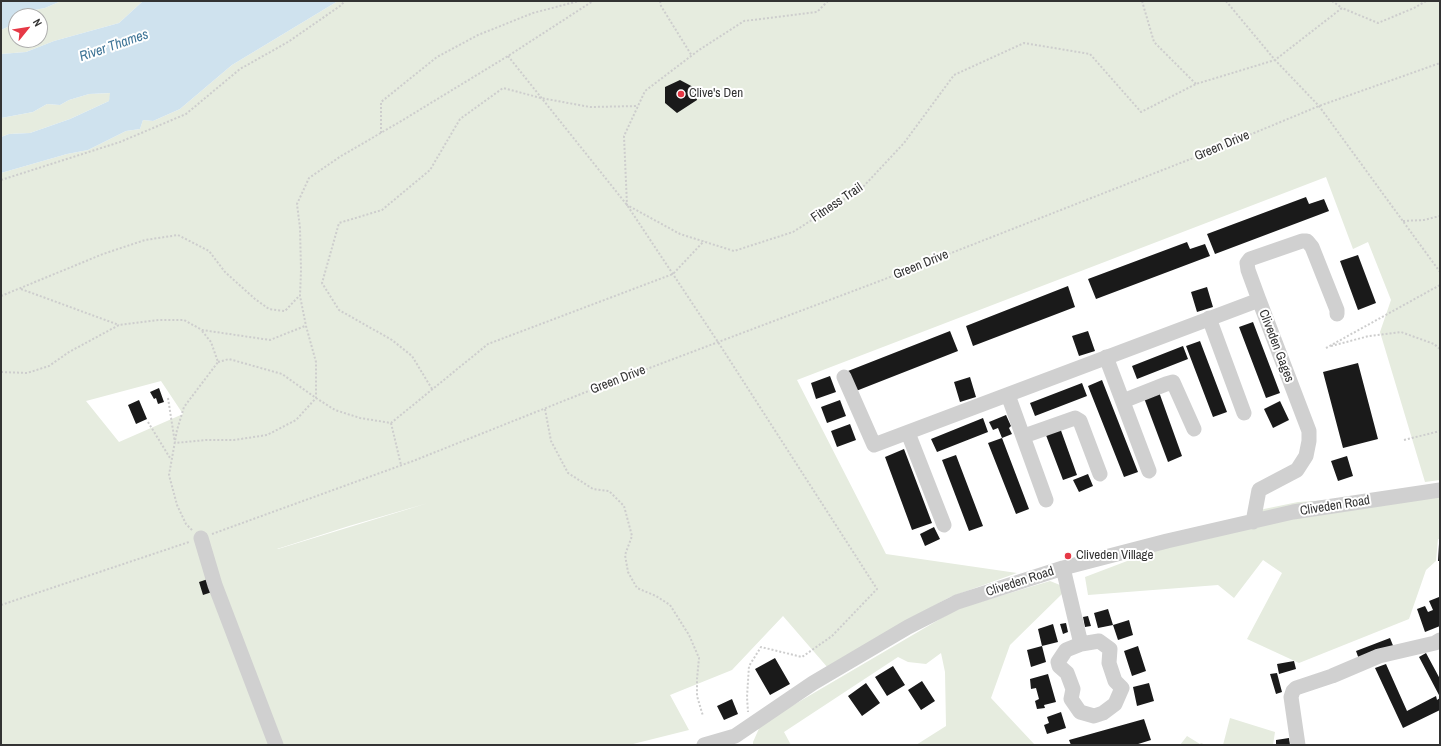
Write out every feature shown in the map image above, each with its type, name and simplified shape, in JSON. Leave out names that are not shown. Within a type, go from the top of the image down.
[{"type":"street","points":[[1259,300],[1248,270],[1247,263],[1250,259],[1302,241],[1307,241],[1312,247],[1337,310],[1337,314]]},
{"type":"street","name":"Cliveden Gages","points":[[844,377],[874,445],[1259,300],[1309,431],[1309,441],[1306,456],[1296,470],[1259,490],[1253,522]]},
{"type":"street","points":[[1209,318],[1244,413]]},
{"type":"street","points":[[1108,356],[1122,401],[1149,471]]},
{"type":"street","points":[[1122,401],[1173,382],[1194,429]]},
{"type":"street","points":[[1008,395],[1046,500]]},
{"type":"street","points":[[1024,436],[1075,418],[1080,421],[1100,474]]},
{"type":"street","points":[[908,433],[944,525]]},
{"type":"street","name":"Cliveden Road","points":[[704,745],[736,740],[748,727],[812,683],[908,627],[958,602],[1063,568],[1167,541],[1293,512],[1440,490]]},
{"type":"street","points":[[201,538],[215,585],[276,745]]},
{"type":"street","points":[[1063,568],[1081,644]]},
{"type":"street","points":[[1100,641],[1110,649],[1109,663],[1115,681],[1122,688],[1115,704],[1103,713],[1094,716],[1080,712],[1071,699],[1073,688],[1067,673],[1059,666],[1058,662],[1066,650],[1081,644],[1100,641]]},
{"type":"street","points":[[1298,745],[1291,697],[1296,688],[1332,676],[1379,656],[1438,645]]},
{"type":"path","points":[[1,180],[120,142],[186,114],[240,69],[288,42],[345,1]]},
{"type":"path","points":[[381,133],[381,102],[438,57],[478,35],[519,18],[579,1]]},
{"type":"path","points":[[175,443],[206,440],[234,440],[266,435],[296,420],[316,398],[316,362],[306,326],[300,296],[300,228],[297,204],[309,178],[341,156],[508,56],[593,1]]},
{"type":"path","points":[[660,1],[660,6],[692,56]]},
{"type":"path","points":[[627,205],[624,136],[645,91],[699,50],[744,21],[817,12],[828,1]]},
{"type":"path","points":[[1142,1],[1154,42],[1196,84],[1275,60],[1342,8]]},
{"type":"path","points":[[1226,1],[1275,60],[1318,106],[1440,272]]},
{"type":"path","points":[[1332,1],[1342,8],[1378,23],[1414,8],[1426,1]]},
{"type":"path","name":"Fitness Trail","points":[[627,205],[680,234],[734,250],[793,232],[862,188],[904,143],[954,75],[1024,43],[1090,54],[1141,112],[1196,84]]},
{"type":"path","points":[[508,56],[627,205],[718,342],[877,589],[832,636],[802,657],[761,648],[748,666],[748,727]]},
{"type":"path","name":"Green Drive","points":[[391,423],[401,465],[1206,154],[1318,106],[1440,63]]},
{"type":"path","points":[[432,389],[412,356],[392,340],[339,310],[322,283],[339,223],[382,210],[430,170],[460,119],[503,88],[541,98],[590,107],[638,106]]},
{"type":"path","points":[[1403,221],[1424,220],[1440,216]]},
{"type":"path","points":[[1,296],[103,254],[145,240],[178,235],[208,251],[224,272],[269,309],[285,311],[300,296]]},
{"type":"path","points":[[201,538],[186,524],[177,505],[168,475],[177,430],[184,407],[218,362],[229,359],[282,374],[335,410],[360,418],[391,423],[488,344],[673,274],[704,241]]},
{"type":"path","points":[[1440,285],[1326,348],[1369,336],[1401,332],[1434,344],[1440,349]]},
{"type":"path","points":[[21,289],[119,325]]},
{"type":"path","points":[[1,372],[27,373],[49,366],[68,352],[119,325],[159,320],[184,320],[202,330],[270,340],[306,326]]},
{"type":"path","points":[[202,330],[212,342],[218,362]]},
{"type":"path","points":[[168,398],[175,443]]},
{"type":"path","points":[[544,409],[551,441],[568,473],[593,489],[609,491],[624,506],[632,536],[625,555],[628,572],[637,588],[656,596],[670,605],[689,635],[700,658],[697,679],[697,696],[702,716]]},
{"type":"path","points":[[148,422],[171,459]]},
{"type":"path","points":[[1404,440],[1440,431]]},
{"type":"shaded area","points":[[61,1],[143,1],[119,23],[48,43],[48,8],[45,8]]},
{"type":"shaded area","points":[[338,1],[1440,1],[1440,480],[1425,482],[1380,332],[1391,300],[1368,242],[1353,249],[1326,177],[797,380],[886,554],[1017,573],[950,597],[883,634],[828,668],[783,616],[732,670],[670,695],[689,730],[629,745],[1,745],[1,173],[67,154],[88,150],[126,131],[140,129],[143,120],[153,121],[180,109],[232,65]],"holes":[[[161,381],[183,414],[119,442],[86,401]],[[428,503],[278,549],[277,549],[349,526]]]},
{"type":"shaded area","points":[[8,27],[8,48],[36,48],[26,52],[1,54],[1,30]]},
{"type":"shaded area","points":[[111,93],[109,101],[70,119],[30,133],[9,134],[1,137],[1,118],[33,112],[47,104],[60,105],[69,100],[89,94]]},
{"type":"shaded area","points":[[1440,493],[1440,539],[1438,539],[1436,561],[1426,570],[1409,619],[1299,663],[1247,639],[1282,573],[1263,560],[1234,598],[1218,585],[1088,595],[1085,577],[1264,509],[1298,502]]},
{"type":"shaded area","points":[[1050,581],[1060,585],[1063,593],[1010,645],[991,698],[1035,745],[916,745],[946,726],[945,672],[941,653],[926,664],[908,662],[898,657],[784,732],[791,745],[753,745],[761,724],[957,609]]},
{"type":"shaded area","points":[[1230,718],[1275,732],[1273,745],[1223,745]]},
{"type":"shaded area","points":[[1187,736],[1200,744],[1206,745],[1180,745]]},
{"type":"water","points":[[1,1],[61,1],[45,8],[8,8],[8,27],[1,30]]},
{"type":"water","name":"River Thames","points":[[143,1],[338,1],[232,65],[180,109],[153,121],[143,120],[140,129],[126,131],[88,150],[67,154],[1,173],[1,137],[9,134],[30,133],[70,119],[109,101],[110,93],[89,94],[69,100],[60,105],[47,104],[33,112],[1,118],[1,54],[26,52],[36,48],[48,48],[48,43],[54,41],[119,23]]},
{"type":"building","name":"Clive's Den","points":[[680,80],[695,88],[697,100],[677,113],[665,103],[665,87]]},
{"type":"building","points":[[1306,197],[1309,204],[1324,199],[1329,211],[1215,254],[1207,234]]},
{"type":"building","points":[[1187,242],[1190,249],[1205,244],[1210,256],[1096,299],[1088,279]]},
{"type":"building","points":[[1358,255],[1376,303],[1358,310],[1340,261]]},
{"type":"building","points":[[1068,286],[1075,307],[973,346],[966,326]]},
{"type":"building","points":[[1207,287],[1213,307],[1197,312],[1191,292]]},
{"type":"building","points":[[1253,322],[1280,393],[1266,398],[1239,327]]},
{"type":"building","points":[[950,331],[958,351],[856,391],[848,371]]},
{"type":"building","points":[[1088,331],[1095,351],[1079,356],[1072,336]]},
{"type":"building","points":[[1200,341],[1227,412],[1213,417],[1186,346]]},
{"type":"building","points":[[1183,346],[1188,359],[1137,379],[1132,366]]},
{"type":"building","points":[[1358,363],[1378,439],[1343,448],[1323,372]]},
{"type":"building","points":[[830,376],[836,392],[816,399],[811,383]]},
{"type":"building","points":[[970,377],[976,397],[960,402],[954,382]]},
{"type":"building","points":[[1102,380],[1138,472],[1124,477],[1088,386]]},
{"type":"building","points":[[1082,383],[1087,396],[1035,416],[1030,403]]},
{"type":"building","points":[[159,388],[164,402],[158,404],[156,398],[154,399],[150,392]]},
{"type":"building","points":[[1159,392],[1182,456],[1168,462],[1144,398]]},
{"type":"building","points":[[139,400],[147,419],[136,424],[128,405]]},
{"type":"building","points":[[840,400],[846,416],[827,423],[821,407]]},
{"type":"building","points":[[1280,401],[1289,420],[1273,428],[1264,409]]},
{"type":"building","points":[[1006,415],[1011,426],[1009,428],[1012,434],[1002,438],[998,428],[993,430],[989,422]]},
{"type":"building","points":[[983,418],[988,432],[937,452],[931,439]]},
{"type":"building","points":[[850,424],[856,440],[837,447],[831,431]]},
{"type":"building","points":[[1059,425],[1077,475],[1063,480],[1044,430]]},
{"type":"building","points":[[1002,438],[1029,509],[1016,514],[988,443]]},
{"type":"building","points":[[904,449],[932,523],[912,530],[885,457]]},
{"type":"building","points":[[956,455],[983,526],[969,531],[942,460]]},
{"type":"building","points":[[1347,456],[1353,476],[1338,481],[1331,461]]},
{"type":"building","points":[[1088,474],[1093,486],[1079,492],[1073,480]]},
{"type":"building","points":[[934,527],[940,539],[925,546],[920,534]]},
{"type":"building","points":[[1439,544],[1440,561],[1438,561]]},
{"type":"building","points":[[208,579],[212,592],[203,595],[199,582]]},
{"type":"building","points":[[1439,597],[1440,626],[1425,632],[1417,609],[1425,606],[1428,612],[1433,610],[1429,601]]},
{"type":"building","points":[[1108,609],[1113,625],[1098,628],[1094,613]]},
{"type":"building","points":[[1088,616],[1091,626],[1085,627],[1083,617]]},
{"type":"building","points":[[1129,620],[1133,635],[1118,640],[1113,625]]},
{"type":"building","points":[[1066,623],[1068,632],[1063,634],[1060,624]]},
{"type":"building","points":[[1053,624],[1058,642],[1042,646],[1038,629]]},
{"type":"building","points":[[1390,638],[1394,648],[1360,662],[1356,651]]},
{"type":"building","points":[[1042,646],[1046,662],[1031,667],[1027,650]]},
{"type":"building","points":[[1138,646],[1146,671],[1132,676],[1124,651]]},
{"type":"building","points":[[1426,653],[1440,679],[1440,697],[1419,657]]},
{"type":"building","points":[[775,658],[790,684],[770,695],[755,669]]},
{"type":"building","points":[[1294,661],[1296,669],[1279,674],[1277,664]]},
{"type":"building","points":[[1386,664],[1407,711],[1436,696],[1437,700],[1440,698],[1440,710],[1403,728],[1375,668]]},
{"type":"building","points":[[893,666],[905,685],[887,696],[875,677]]},
{"type":"building","points":[[1277,673],[1282,692],[1276,694],[1270,674]]},
{"type":"building","points":[[1048,674],[1056,702],[1044,705],[1045,708],[1037,709],[1035,701],[1039,699],[1036,688],[1031,689],[1030,679]]},
{"type":"building","points":[[922,681],[935,701],[921,710],[908,690]]},
{"type":"building","points":[[866,683],[880,703],[862,716],[848,696]]},
{"type":"building","points":[[1149,683],[1154,701],[1137,706],[1133,687]]},
{"type":"building","points":[[732,699],[738,714],[724,720],[717,706]]},
{"type":"building","points":[[1061,712],[1066,728],[1047,734],[1044,725],[1049,723],[1047,717]]},
{"type":"building","points":[[1144,719],[1151,740],[1135,745],[1071,745],[1069,740]]},
{"type":"building","points":[[1289,738],[1290,745],[1276,745],[1276,740]]},
{"type":"place","name":"Clive's Den","points":[[681,94]]},
{"type":"place","name":"Cliveden Village","points":[[1068,556]]}]
